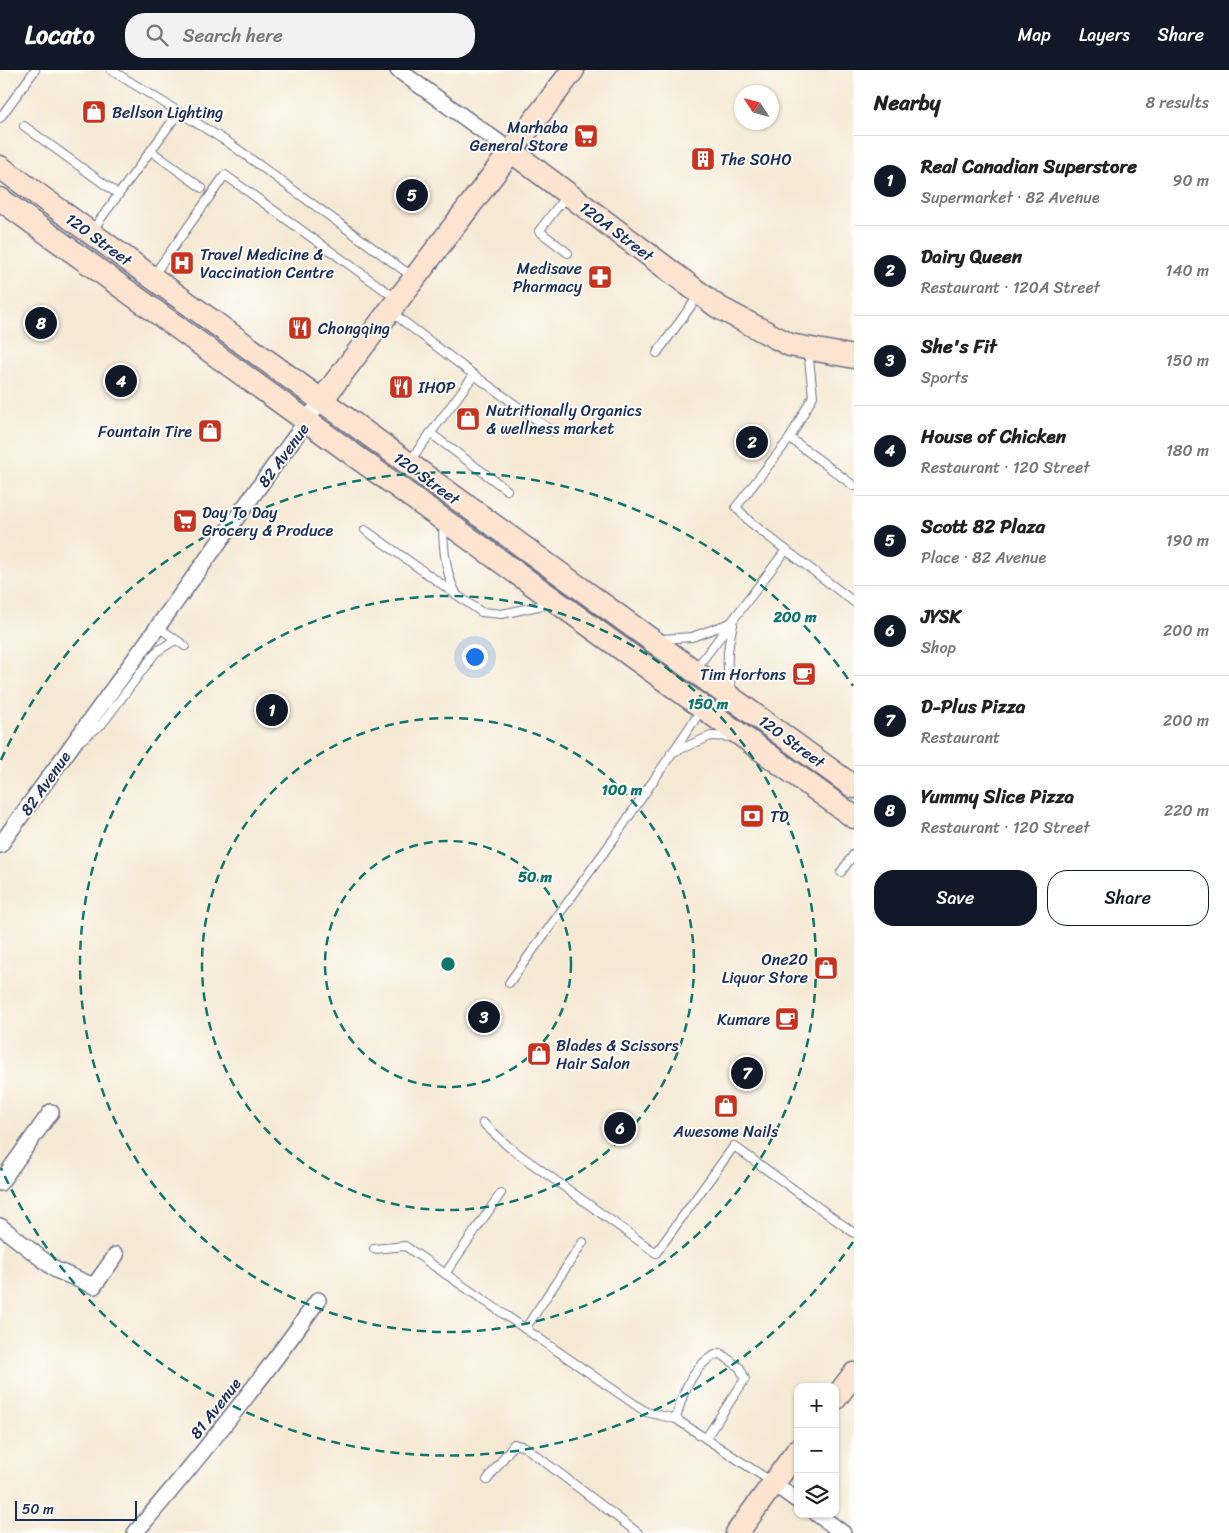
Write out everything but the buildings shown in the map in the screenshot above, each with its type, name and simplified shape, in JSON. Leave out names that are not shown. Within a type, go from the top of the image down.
[{"type":"main road","name":"82 Avenue","points":[[321,401],[573,70]]},
{"type":"main road","name":"120A Street","points":[[511,151],[718,307],[790,345],[854,357]]},
{"type":"main road","name":"120 Street","points":[[0,167],[854,787]]},
{"type":"main road","points":[[0,179],[14,188],[27,188]]},
{"type":"main road","name":"120 Street","points":[[0,198],[854,817]]},
{"type":"main road","points":[[639,661],[656,662],[681,676],[688,676],[694,670]]},
{"type":"main road","points":[[703,708],[709,703],[717,702],[740,714],[758,716]]},
{"type":"main road","points":[[839,1394],[854,1374]]},
{"type":"main road","points":[[737,1533],[794,1455]]},
{"type":"street","name":"120A Street","points":[[398,70],[511,151]]},
{"type":"street","name":"82 Avenue","points":[[0,845],[321,401]]},
{"type":"street","points":[[0,1183],[51,1112]]},
{"type":"street","points":[[0,1226],[56,1270],[94,1286],[116,1254]]},
{"type":"street","name":"81 Avenue","points":[[135,1533],[195,1462],[318,1300]]},
{"type":"street","points":[[773,1483],[794,1497]]},
{"type":"street","points":[[822,1518],[843,1533]]},
{"type":"lane","points":[[0,118],[35,70]]},
{"type":"lane","points":[[111,70],[229,143],[414,278]]},
{"type":"lane","points":[[90,233],[179,112]]},
{"type":"lane","points":[[24,126],[118,194]]},
{"type":"lane","points":[[150,151],[202,188]]},
{"type":"lane","points":[[152,277],[225,175],[394,305],[474,375],[552,431]]},
{"type":"lane","points":[[568,194],[539,231],[568,253]]},
{"type":"lane","points":[[657,353],[700,294]]},
{"type":"lane","points":[[808,348],[813,396],[790,438],[736,507],[750,522],[854,602]]},
{"type":"lane","points":[[408,464],[474,375]]},
{"type":"lane","points":[[430,433],[507,490]]},
{"type":"lane","points":[[790,438],[854,486]]},
{"type":"lane","points":[[442,520],[443,546],[453,587],[458,596]]},
{"type":"lane","points":[[365,530],[481,612],[490,614],[556,602]]},
{"type":"lane","points":[[694,670],[734,621],[786,550]]},
{"type":"lane","points":[[648,638],[675,640],[692,637],[734,621]]},
{"type":"lane","points":[[734,621],[728,640],[727,657],[730,684],[737,701]]},
{"type":"lane","points":[[158,628],[185,646]]},
{"type":"lane","points":[[68,750],[102,724],[156,652],[175,640]]},
{"type":"lane","points":[[509,983],[611,842],[703,708]]},
{"type":"lane","points":[[671,753],[711,736],[729,736],[748,741]]},
{"type":"lane","points":[[841,872],[854,854]]},
{"type":"lane","points":[[483,1123],[509,1147],[656,1254],[734,1146],[854,1233]]},
{"type":"lane","points":[[445,1274],[501,1193]]},
{"type":"lane","points":[[525,1329],[583,1242]]},
{"type":"lane","points":[[374,1249],[405,1246],[646,1412],[676,1419],[773,1483]]},
{"type":"lane","points":[[676,1419],[683,1392],[707,1358],[720,1353],[740,1368],[745,1379],[706,1438]]},
{"type":"lane","points":[[486,1480],[514,1444],[525,1447],[638,1533]]},
{"type":"place","name":"Bellson Lighting","points":[[94,112]]},
{"type":"place","name":"Marhaba General Store","points":[[586,136]]},
{"type":"place","name":"The SOHO","points":[[703,159]]},
{"type":"place","name":"Scott 82 Plaza","points":[[412,195]]},
{"type":"place","name":"Travel Medicine & Vaccination Centre","points":[[182,263]]},
{"type":"place","name":"Medisave Pharmacy","points":[[600,277]]},
{"type":"place","name":"Yummy Slice Pizza","points":[[41,323]]},
{"type":"place","name":"Chongqing","points":[[300,328]]},
{"type":"place","name":"House of Chicken","points":[[121,381]]},
{"type":"place","name":"IHOP","points":[[401,387]]},
{"type":"place","name":"Nutritionally Organics & wellness market","points":[[468,419]]},
{"type":"place","name":"Fountain Tire","points":[[210,431]]},
{"type":"place","name":"Dairy Queen","points":[[752,442]]},
{"type":"place","name":"Day To Day Grocery & Produce","points":[[185,521]]},
{"type":"place","name":"Tim Hortons","points":[[804,674]]},
{"type":"place","name":"Real Canadian Superstore","points":[[272,710]]},
{"type":"place","name":"TD","points":[[752,816]]},
{"type":"place","name":"One20 Liquor Store","points":[[826,968]]},
{"type":"place","name":"She's Fit","points":[[484,1017]]},
{"type":"place","name":"Kumare","points":[[787,1019]]},
{"type":"place","name":"Blades & Scissors Hair Salon","points":[[539,1054]]},
{"type":"place","name":"D-Plus Pizza","points":[[747,1073]]},
{"type":"place","name":"Awesome Nails","points":[[726,1106]]},
{"type":"place","name":"JYSK","points":[[620,1128]]}]
